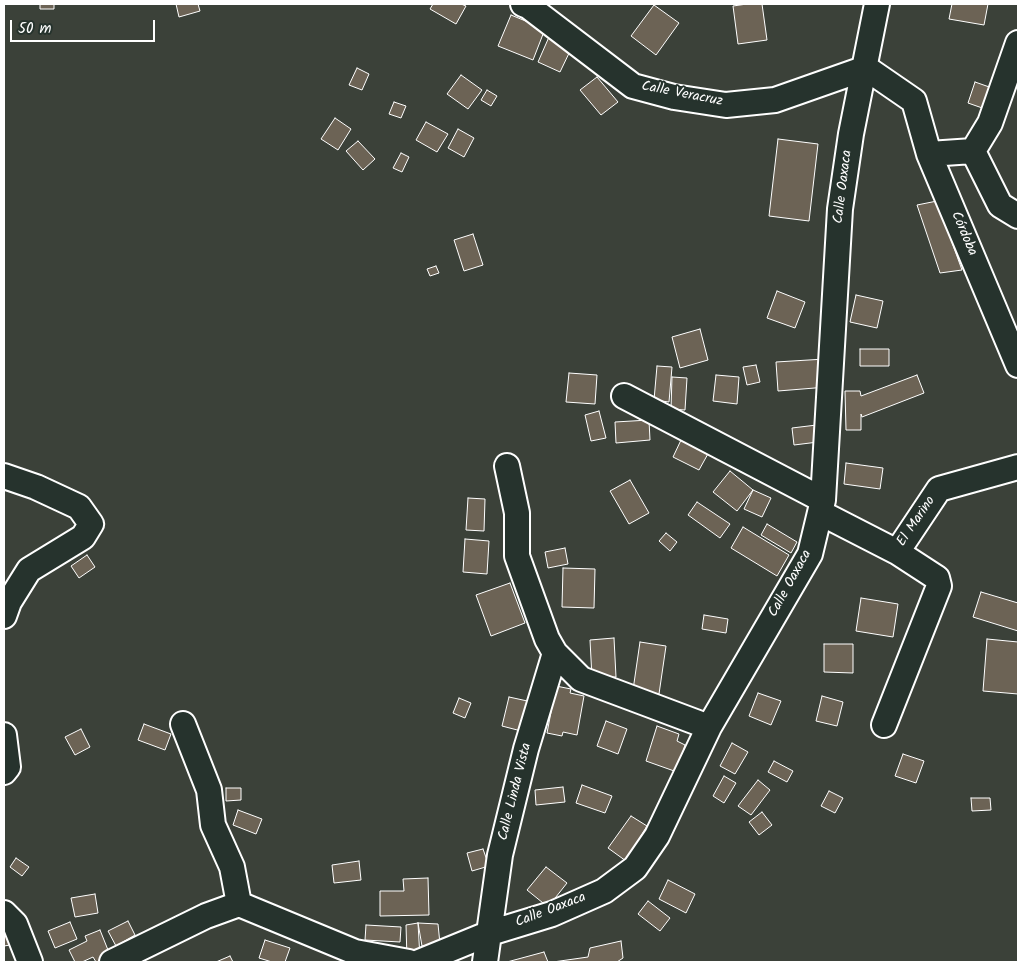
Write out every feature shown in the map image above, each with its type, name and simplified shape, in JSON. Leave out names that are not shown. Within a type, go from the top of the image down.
[{"type":"street","name":"Calle Veracruz","points":[[523,4],[633,86],[674,96],[726,105],[775,100],[866,68]]},
{"type":"street","name":"Calle Oaxaca","points":[[419,962],[490,933],[552,914],[604,891],[635,868],[657,836],[709,728],[810,554],[822,506],[840,209],[851,134],[878,4]]},
{"type":"street","points":[[973,151],[990,123],[1018,43]]},
{"type":"street","name":"Córdoba","points":[[866,68],[914,101],[929,154],[1018,365]]},
{"type":"street","points":[[929,154],[973,151]]},
{"type":"street","points":[[973,151],[1000,205],[1018,216]]},
{"type":"street","name":"El Marino","points":[[624,396],[822,506],[897,552],[939,489],[1018,467]]},
{"type":"street","points":[[507,466],[517,513],[517,556],[547,639],[555,653],[581,679],[709,728]]},
{"type":"street","points":[[4,476],[36,487],[79,507],[91,524],[83,537],[29,570],[9,602],[4,616]]},
{"type":"street","points":[[884,725],[939,586],[937,578],[897,552]]},
{"type":"street","name":"Calle Linda Vista","points":[[485,962],[500,855],[526,749],[555,653]]},
{"type":"street","points":[[182,724],[209,790],[213,824],[232,867],[239,904]]},
{"type":"street","points":[[4,736],[8,767],[4,772]]},
{"type":"street","points":[[112,962],[206,916],[239,904],[355,952],[409,962]]},
{"type":"street","points":[[4,913],[15,924],[30,962]]},
{"type":"building","points":[[40,4],[54,4],[54,9],[40,9]]},
{"type":"building","points":[[176,4],[198,4],[200,11],[179,17]]},
{"type":"building","points":[[433,4],[461,4],[466,6],[456,24],[430,9]]},
{"type":"building","points":[[762,4],[767,40],[738,44],[733,6]]},
{"type":"building","points":[[952,4],[988,4],[984,25],[949,19]]},
{"type":"building","points":[[654,5],[679,23],[656,55],[631,36]]},
{"type":"building","points":[[511,15],[545,29],[533,60],[498,46]]},
{"type":"building","points":[[549,37],[572,47],[560,72],[538,62]]},
{"type":"building","points":[[357,68],[369,74],[362,90],[349,85]]},
{"type":"building","points":[[461,75],[482,90],[468,109],[447,94]]},
{"type":"building","points":[[597,77],[618,102],[601,115],[580,90]]},
{"type":"building","points":[[975,82],[995,89],[988,110],[968,103]]},
{"type":"building","points":[[487,90],[497,96],[491,106],[481,100]]},
{"type":"building","points":[[394,102],[406,106],[401,118],[389,114]]},
{"type":"building","points":[[335,118],[351,129],[338,150],[321,139]]},
{"type":"building","points":[[426,122],[448,134],[437,152],[416,140]]},
{"type":"building","points":[[458,129],[474,138],[464,157],[448,148]]},
{"type":"building","points":[[778,139],[818,144],[809,221],[769,216]]},
{"type":"building","points":[[358,141],[375,159],[363,170],[346,151]]},
{"type":"building","points":[[401,153],[409,157],[402,172],[393,168]]},
{"type":"building","points":[[937,201],[962,270],[940,273],[917,205]]},
{"type":"building","points":[[473,234],[483,265],[464,271],[454,240]]},
{"type":"building","points":[[436,266],[439,273],[430,276],[427,269]]},
{"type":"building","points":[[777,291],[805,302],[795,328],[767,318]]},
{"type":"building","points":[[856,295],[883,301],[877,328],[850,322]]},
{"type":"building","points":[[700,329],[708,360],[680,368],[672,337]]},
{"type":"building","points":[[860,349],[889,349],[889,366],[860,366]]},
{"type":"building","points":[[825,359],[827,387],[778,391],[776,362]]},
{"type":"building","points":[[756,365],[760,382],[747,385],[743,367]]},
{"type":"building","points":[[657,366],[672,367],[669,402],[654,400]]},
{"type":"building","points":[[569,373],[597,375],[595,404],[566,402]]},
{"type":"building","points":[[716,375],[739,377],[737,404],[713,401]]},
{"type":"building","points":[[917,375],[924,393],[862,417],[861,414],[861,430],[846,430],[845,391],[860,391],[861,396]]},
{"type":"building","points":[[672,377],[687,378],[685,410],[671,409]]},
{"type":"building","points":[[599,411],[606,438],[591,441],[585,415]]},
{"type":"building","points":[[649,420],[650,440],[616,443],[615,422]]},
{"type":"building","points":[[825,424],[826,441],[794,445],[792,428]]},
{"type":"building","points":[[682,438],[709,452],[699,470],[673,457]]},
{"type":"building","points":[[846,463],[883,468],[880,489],[844,484]]},
{"type":"building","points":[[730,471],[753,490],[737,511],[713,492]]},
{"type":"building","points":[[630,480],[649,513],[629,524],[610,491]]},
{"type":"building","points":[[753,490],[771,498],[762,517],[744,509]]},
{"type":"building","points":[[468,498],[485,499],[484,531],[466,530]]},
{"type":"building","points":[[697,502],[730,524],[720,538],[688,515]]},
{"type":"building","points":[[767,524],[797,542],[791,553],[761,535]]},
{"type":"building","points":[[743,527],[789,555],[777,576],[731,548]]},
{"type":"building","points":[[666,533],[677,542],[670,551],[659,541]]},
{"type":"building","points":[[465,539],[489,541],[487,574],[463,572]]},
{"type":"building","points":[[565,548],[568,564],[548,568],[545,552]]},
{"type":"building","points":[[87,555],[95,567],[79,578],[71,566]]},
{"type":"building","points":[[563,568],[595,569],[594,608],[562,607]]},
{"type":"building","points":[[510,583],[525,623],[491,636],[476,595]]},
{"type":"building","points":[[981,592],[1018,603],[1018,631],[973,617]]},
{"type":"building","points":[[861,598],[898,604],[893,637],[856,631]]},
{"type":"building","points":[[704,615],[728,619],[726,633],[702,629]]},
{"type":"building","points":[[614,638],[616,677],[592,678],[590,640]]},
{"type":"building","points":[[987,639],[1018,642],[1018,694],[983,691]]},
{"type":"building","points":[[640,642],[666,646],[659,694],[633,690]]},
{"type":"building","points":[[824,644],[853,644],[853,673],[824,672]]},
{"type":"building","points":[[556,686],[571,689],[570,693],[584,696],[577,735],[563,732],[562,736],[547,733]]},
{"type":"building","points":[[758,693],[781,701],[771,725],[749,716]]},
{"type":"building","points":[[822,696],[843,702],[837,726],[816,721]]},
{"type":"building","points":[[509,697],[532,702],[525,732],[502,726]]},
{"type":"building","points":[[459,698],[471,703],[465,718],[453,713]]},
{"type":"building","points":[[606,721],[627,729],[618,754],[597,746]]},
{"type":"building","points":[[144,724],[171,734],[165,750],[138,740]]},
{"type":"building","points":[[657,726],[679,734],[677,741],[685,745],[677,772],[646,761]]},
{"type":"building","points":[[81,729],[90,747],[75,755],[65,737]]},
{"type":"building","points":[[732,743],[748,752],[735,774],[720,766]]},
{"type":"building","points":[[903,754],[924,761],[916,783],[895,776]]},
{"type":"building","points":[[774,761],[793,771],[787,782],[768,772]]},
{"type":"building","points":[[724,776],[736,783],[724,803],[713,796]]},
{"type":"building","points":[[758,780],[770,790],[751,815],[738,806]]},
{"type":"building","points":[[582,785],[612,796],[605,813],[576,803]]},
{"type":"building","points":[[563,787],[565,802],[536,805],[535,790]]},
{"type":"building","points":[[226,788],[241,788],[241,800],[226,801]]},
{"type":"building","points":[[829,791],[843,798],[835,813],[821,806]]},
{"type":"building","points":[[971,798],[990,798],[991,810],[972,811]]},
{"type":"building","points":[[238,810],[262,819],[256,834],[233,825]]},
{"type":"building","points":[[762,812],[772,825],[759,835],[749,822]]},
{"type":"building","points":[[631,816],[647,826],[626,861],[608,848]]},
{"type":"building","points":[[483,849],[489,866],[472,871],[467,853]]},
{"type":"building","points":[[16,858],[29,867],[22,876],[10,867]]},
{"type":"building","points":[[359,861],[361,880],[334,883],[332,865]]},
{"type":"building","points":[[546,867],[567,883],[548,907],[527,890]]},
{"type":"building","points":[[428,878],[429,915],[380,916],[380,891],[404,891],[403,879]]},
{"type":"building","points":[[668,880],[695,894],[686,913],[659,899]]},
{"type":"building","points":[[95,894],[98,913],[75,917],[71,898]]},
{"type":"building","points":[[648,901],[670,918],[660,931],[638,914]]},
{"type":"building","points":[[128,921],[135,935],[116,946],[108,931]]},
{"type":"building","points":[[70,922],[77,939],[55,948],[48,931]]},
{"type":"building","points":[[418,923],[420,958],[407,959],[406,925]]},
{"type":"building","points":[[418,923],[438,924],[440,944],[422,946]]},
{"type":"building","points":[[366,925],[401,927],[400,942],[365,940]]},
{"type":"building","points":[[100,930],[112,960],[96,962],[93,957],[82,962],[75,962],[69,950],[87,941],[85,936]]},
{"type":"building","points":[[7,934],[10,945],[4,946],[4,935]]},
{"type":"building","points":[[265,940],[290,948],[285,962],[272,962],[259,958]]},
{"type":"building","points":[[621,941],[623,958],[617,962],[553,962],[588,957],[590,948]]},
{"type":"building","points":[[544,952],[548,962],[507,962]]},
{"type":"building","points":[[230,956],[233,962],[216,962]]}]
